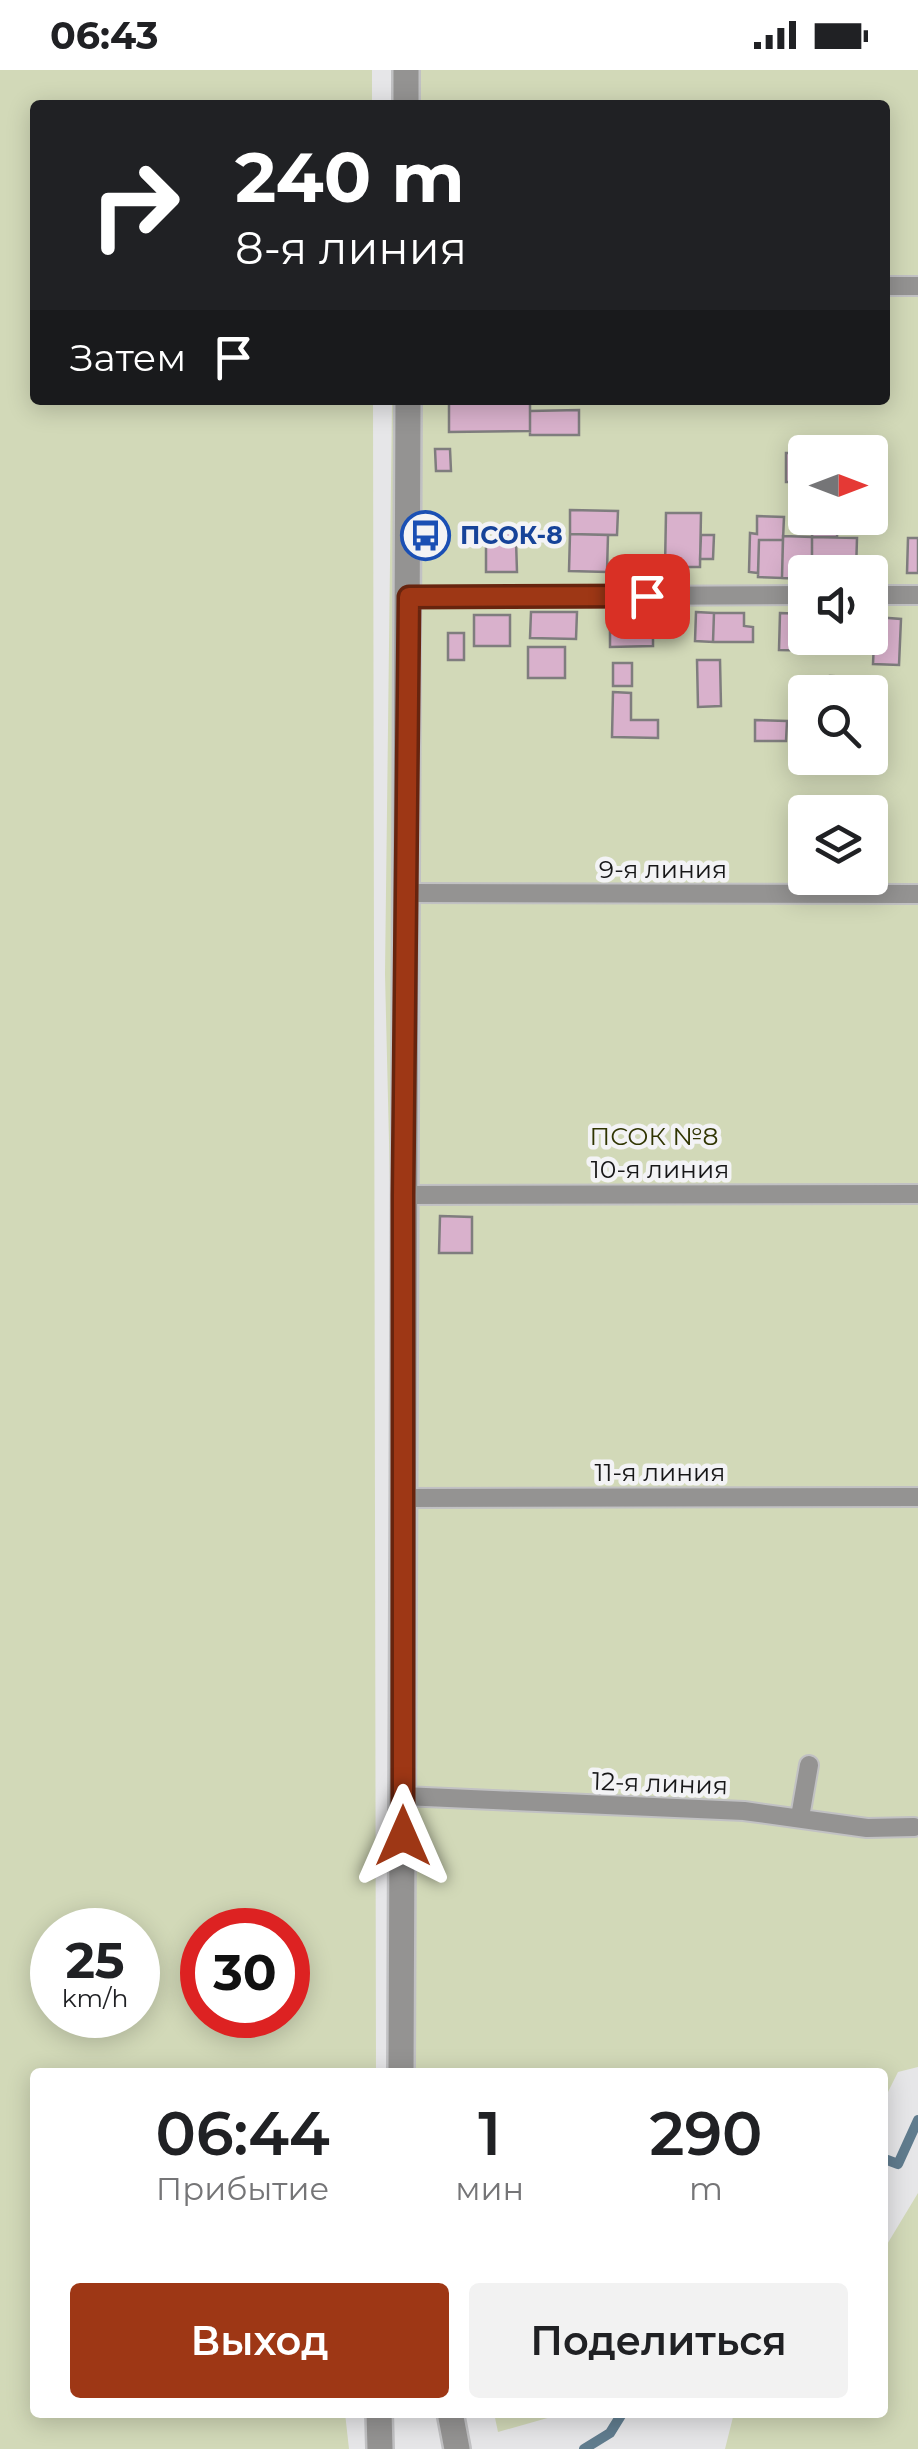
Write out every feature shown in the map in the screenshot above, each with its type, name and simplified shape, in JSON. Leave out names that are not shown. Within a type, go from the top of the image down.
[{"type":"street","points":[[406,70],[406,100]]},
{"type":"street","points":[[401,2068],[408,405]]},
{"type":"street","points":[[378,2418],[380,2449]]},
{"type":"street","points":[[451,2418],[457,2445]]},
{"type":"lane","points":[[890,286],[918,286]]},
{"type":"lane","points":[[409,597],[788,595]]},
{"type":"lane","points":[[888,595],[918,595]]},
{"type":"lane","name":"9-я линия","points":[[408,893],[918,894]]},
{"type":"lane","name":"10-я линия","points":[[403,1195],[918,1194]]},
{"type":"lane","name":"11-я линия","points":[[402,1498],[918,1497]]},
{"type":"lane","points":[[800,1817],[809,1765]]},
{"type":"lane","name":"12-я линия","points":[[403,1796],[726,1810],[867,1828],[914,1827]]},
{"type":"green space","points":[[0,70],[372,70],[372,100],[30,100],[30,405],[373,405],[376,2068],[30,2068],[30,2418],[346,2418],[349,2449],[0,2449]]},
{"type":"green space","name":"ПСОК №8","points":[[392,70],[918,70],[918,2067],[898,2072],[888,2092],[888,2068],[395,2068],[402,1685],[385,974],[392,405],[890,405],[890,100],[392,100]]},
{"type":"green space","points":[[918,2193],[918,2449],[725,2449],[733,2418],[888,2418],[888,2243]]},
{"type":"green space","points":[[495,2418],[547,2418],[498,2432]]},
{"type":"building","points":[[449,405],[530,405],[530,431],[449,432]]},
{"type":"building","points":[[579,410],[579,435],[530,435],[530,411]]},
{"type":"building","points":[[435,449],[450,449],[451,471],[436,471]]},
{"type":"building","points":[[570,510],[618,511],[617,535],[570,534]]},
{"type":"building","points":[[666,513],[701,513],[700,567],[665,567]]},
{"type":"building","points":[[757,516],[784,517],[783,540],[759,540],[758,573],[749,572],[750,533],[757,534]]},
{"type":"building","points":[[506,526],[525,526],[525,540],[506,540]]},
{"type":"building","points":[[570,534],[608,535],[607,572],[569,571]]},
{"type":"building","points":[[701,535],[714,535],[713,559],[700,559]]},
{"type":"building","points":[[783,536],[812,537],[812,555],[788,555],[788,578],[782,578]]},
{"type":"building","points":[[812,537],[857,538],[856,555],[812,555]]},
{"type":"building","points":[[908,538],[918,538],[918,573],[907,573]]},
{"type":"building","points":[[516,540],[517,572],[486,572],[486,541]]},
{"type":"building","points":[[759,540],[783,540],[782,578],[758,577]]},
{"type":"building","points":[[610,610],[653,610],[653,646],[610,647]]},
{"type":"building","points":[[531,612],[577,612],[576,639],[530,638]]},
{"type":"building","points":[[696,612],[714,613],[713,642],[695,641]]},
{"type":"building","points":[[714,613],[744,613],[744,626],[753,627],[753,642],[713,642]]},
{"type":"building","points":[[780,613],[788,613],[788,650],[779,650]]},
{"type":"building","points":[[474,615],[510,615],[510,646],[474,646]]},
{"type":"building","points":[[888,618],[901,619],[899,665],[873,664],[873,655],[888,655]]},
{"type":"building","points":[[448,633],[464,633],[464,660],[448,660]]},
{"type":"building","points":[[528,647],[565,647],[565,678],[528,678]]},
{"type":"building","points":[[697,660],[720,660],[721,706],[698,707]]},
{"type":"building","points":[[613,663],[632,663],[632,686],[613,686]]},
{"type":"building","points":[[613,692],[631,693],[631,720],[658,720],[658,738],[612,737]]},
{"type":"building","points":[[755,720],[787,721],[786,741],[755,741]]},
{"type":"building","points":[[440,1216],[472,1217],[472,1253],[439,1253]]},
{"type":"waterway","points":[[888,2160],[898,2164],[918,2120]]},
{"type":"waterway","points":[[584,2449],[610,2433],[619,2418]]},
{"type":"place","name":"ПСОК-8","points":[[425,535]]},
{"type":"route","points":[[403,1836],[403,1195],[409,597],[647,596]]}]
